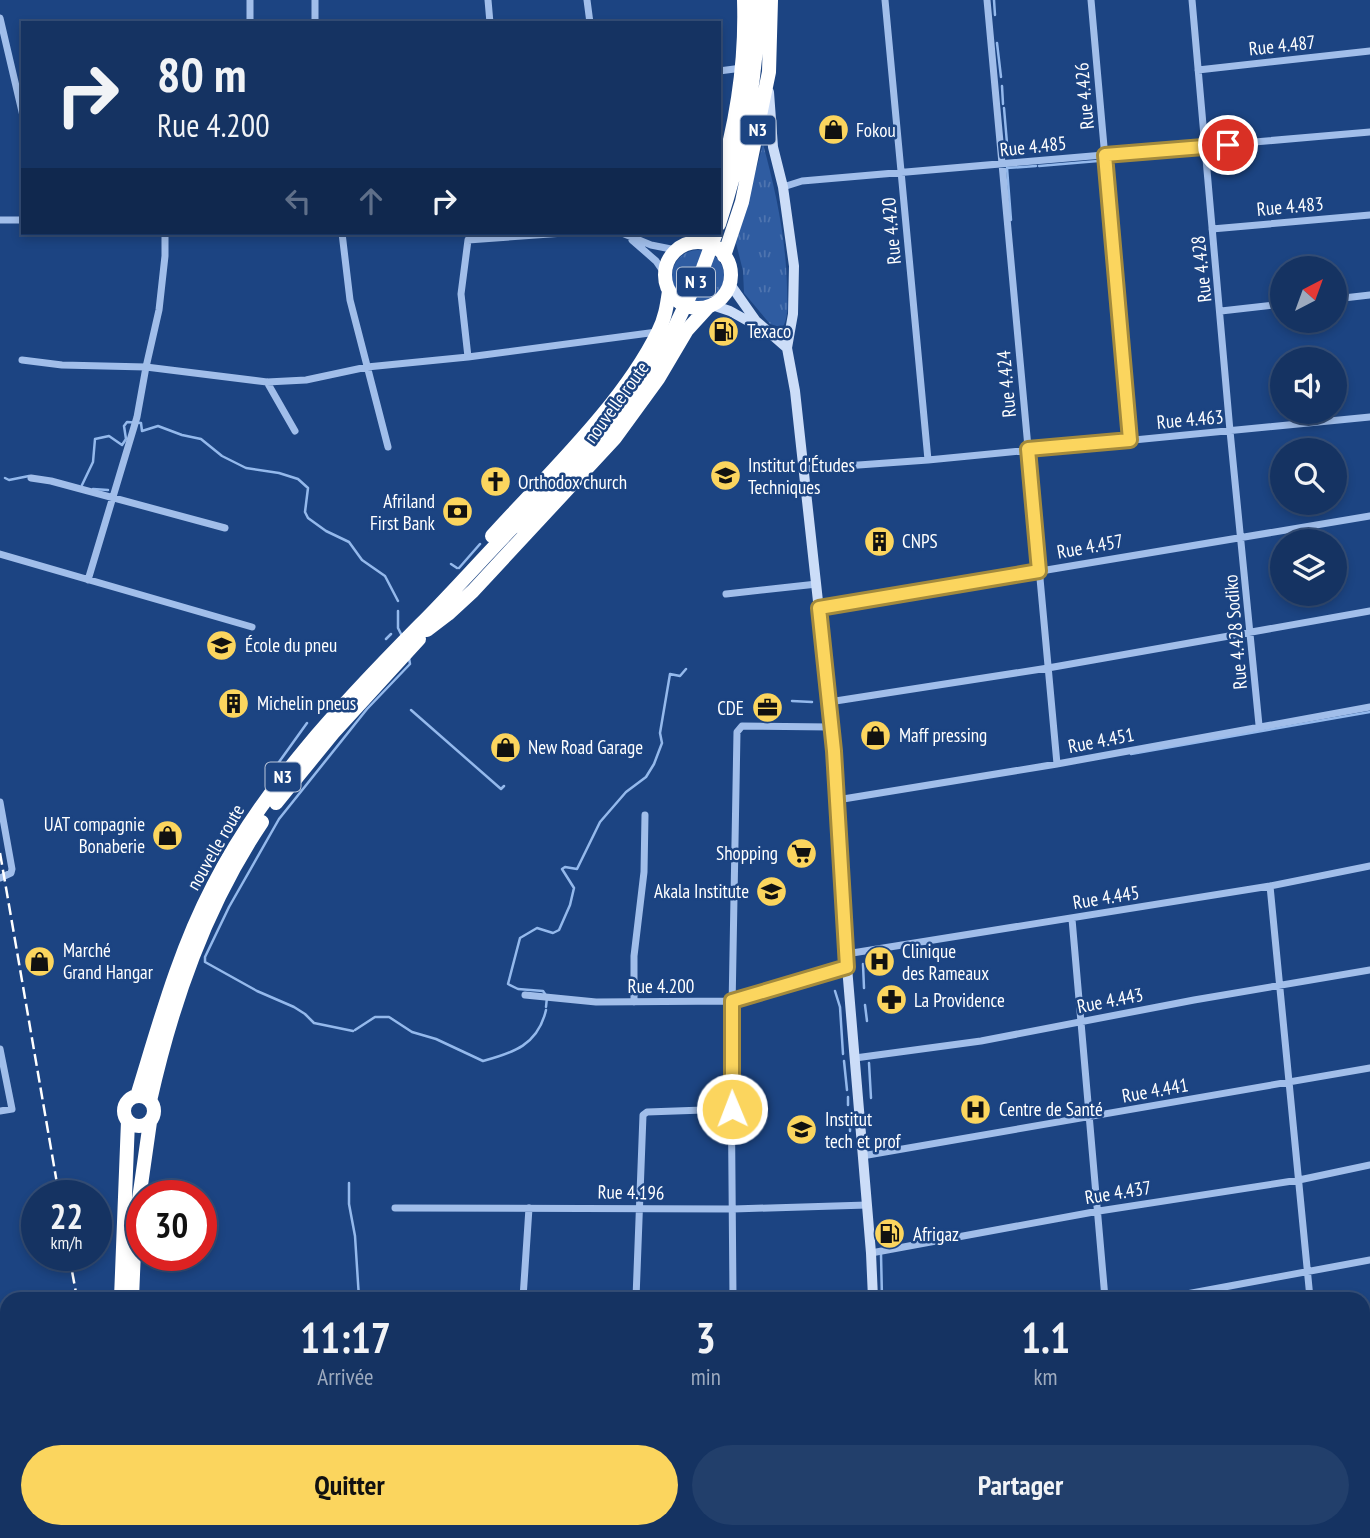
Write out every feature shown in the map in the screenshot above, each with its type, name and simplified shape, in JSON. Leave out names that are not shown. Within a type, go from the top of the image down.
[{"type":"highway","name":"N3","points":[[721,169],[730,142],[742,68],[744,0]]},
{"type":"highway","points":[[721,218],[736,172],[749,115],[758,0]]},
{"type":"highway","name":"N3","points":[[724,256],[742,202],[769,72],[771,0]]},
{"type":"highway","name":"N 3","points":[[665,331],[694,287],[715,235]]},
{"type":"highway","points":[[698,238],[724,256],[729,265],[730,284],[726,293],[710,306],[685,306],[669,291],[666,265],[676,250],[698,238]]},
{"type":"highway","name":"nouvelle route","points":[[143,1099],[187,969],[226,884],[255,833],[309,760],[424,627],[517,532],[524,520],[599,438],[665,331],[669,291]]},
{"type":"highway","name":"nouvelle route","points":[[424,627],[448,614],[481,584],[615,438],[658,379],[687,330],[710,306]]},
{"type":"highway","name":"nouvelle route","points":[[424,627],[434,601],[451,580],[609,406],[665,331]]},
{"type":"highway","points":[[121,1292],[128,1121],[124,1110],[125,1105],[143,1099],[153,1108],[153,1115],[149,1122],[135,1227],[132,1292]]},
{"type":"highway","points":[[128,1121],[138,1126],[149,1122]]},
{"type":"main road","points":[[769,72],[770,124],[783,187],[794,266],[793,314],[787,348],[796,391],[829,702],[873,1292]]},
{"type":"main road","points":[[730,284],[756,321],[787,348]]},
{"type":"main road","points":[[710,306],[730,311],[772,333]]},
{"type":"street","points":[[250,0],[250,21]]},
{"type":"street","points":[[315,0],[315,21]]},
{"type":"street","points":[[488,0],[490,21]]},
{"type":"street","points":[[587,0],[590,21]]},
{"type":"street","name":"Rue 4.420","points":[[885,0],[928,460]]},
{"type":"street","name":"Rue 4.424","points":[[987,0],[1057,764]]},
{"type":"street","name":"Rue 4.426","points":[[1091,0],[1130,440]]},
{"type":"street","name":"Rue 4.428","points":[[1192,0],[1230,431],[1242,535]]},
{"type":"street","points":[[0,18],[21,107]]},
{"type":"street","name":"Rue 4.487","points":[[1198,70],[1370,51]]},
{"type":"street","points":[[721,71],[742,68]]},
{"type":"street","name":"Rue 4.485","points":[[783,187],[802,181],[1001,166],[1370,132]]},
{"type":"street","name":"Rue 4.483","points":[[1212,229],[1370,215]]},
{"type":"street","points":[[0,220],[21,220]]},
{"type":"street","points":[[88,580],[137,417],[159,310],[165,256],[164,235]]},
{"type":"street","points":[[342,235],[350,300],[388,447]]},
{"type":"street","points":[[468,356],[461,294],[468,240],[537,235]]},
{"type":"street","points":[[625,235],[656,261],[665,274]]},
{"type":"street","points":[[627,235],[676,250]]},
{"type":"street","points":[[1348,298],[1370,295]]},
{"type":"street","points":[[1221,310],[1270,305]]},
{"type":"street","points":[[22,360],[62,365],[146,367],[267,382],[306,380],[367,367],[665,331]]},
{"type":"street","points":[[267,382],[295,431]]},
{"type":"street","name":"Rue 4.463","points":[[803,468],[928,460],[1370,417]]},
{"type":"street","points":[[31,478],[225,528]]},
{"type":"street","name":"Rue 4.457","points":[[819,608],[1242,535],[1370,516]]},
{"type":"street","name":"Rue 4.428 Sodiko","points":[[1242,535],[1259,725]]},
{"type":"street","points":[[0,554],[252,627]]},
{"type":"street","points":[[726,594],[817,584]]},
{"type":"street","points":[[829,702],[1048,668],[1370,611]]},
{"type":"street","name":"Rue 4.451","points":[[837,800],[1057,764],[1259,725],[1370,707]]},
{"type":"street","points":[[733,1292],[733,868],[738,729],[742,726],[831,727]]},
{"type":"street","points":[[0,802],[12,869],[11,873],[0,878]]},
{"type":"street","points":[[634,1002],[635,942],[644,872],[645,816]]},
{"type":"street","name":"Rue 4.445","points":[[846,954],[1270,886],[1370,866]]},
{"type":"street","points":[[1270,886],[1282,986],[1309,1292]]},
{"type":"street","points":[[1072,919],[1105,1292]]},
{"type":"street","name":"Rue 4.200","points":[[525,995],[596,1002],[732,1001],[847,967]]},
{"type":"street","name":"Rue 4.443","points":[[855,1058],[981,1041],[1370,970]]},
{"type":"street","points":[[0,1049],[12,1109],[0,1111]]},
{"type":"street","name":"Rue 4.441","points":[[862,1156],[1370,1068]]},
{"type":"street","points":[[636,1292],[644,1114],[732,1109]]},
{"type":"street","name":"Rue 4.437","points":[[871,1253],[1099,1211],[1299,1180],[1370,1165]]},
{"type":"street","name":"Rue 4.196","points":[[396,1208],[733,1209],[867,1205]]},
{"type":"street","points":[[523,1292],[529,1208]]},
{"type":"street","points":[[1198,1292],[1370,1260]]},
{"type":"green space","points":[[763,144],[785,251],[787,311],[784,325],[780,327],[770,324],[744,293],[743,271],[736,243]]},
{"type":"green space","points":[[698,250],[708,252],[716,258],[722,266],[722,286],[716,294],[708,300],[698,302],[688,300],[680,294],[674,286],[672,276],[674,266],[680,258],[688,252]]},
{"type":"waterway","points":[[994,0],[995,15]]},
{"type":"waterway","points":[[997,43],[1001,77]]},
{"type":"waterway","points":[[1002,86],[1003,104]]},
{"type":"waterway","points":[[1004,108],[1008,155]]},
{"type":"waterway","points":[[1039,166],[1098,161]]},
{"type":"waterway","points":[[1011,220],[1007,168],[1036,166]]},
{"type":"waterway","points":[[82,485],[93,462],[95,439],[109,436],[122,445],[126,439],[124,426],[127,422],[141,423],[142,431],[158,426],[201,439],[222,456],[246,468],[298,479],[308,488],[305,512],[308,518],[326,531],[349,542],[362,560],[385,576],[398,601]]},
{"type":"waterway","points":[[5,478],[9,480],[29,476]]},
{"type":"waterway","points":[[93,489],[108,490]]},
{"type":"waterway","points":[[459,568],[480,544]]},
{"type":"waterway","points":[[451,564],[457,568]]},
{"type":"waterway","points":[[398,611],[398,628],[402,636]]},
{"type":"waterway","points":[[386,639],[391,634]]},
{"type":"waterway","points":[[353,1031],[314,1023],[294,1007],[257,991],[205,962],[205,957],[229,907],[279,819],[367,709],[410,664],[409,658]]},
{"type":"waterway","points":[[546,1007],[547,997],[543,991],[518,989],[508,984],[520,938],[537,928],[553,933],[559,930],[574,888],[562,869],[577,869],[600,822],[626,792],[646,777],[662,743],[660,733],[670,674],[680,676],[686,669]]},
{"type":"waterway","points":[[792,701],[812,702]]},
{"type":"waterway","points":[[411,710],[501,789],[504,786]]},
{"type":"waterway","points":[[1131,754],[1370,712]]},
{"type":"waterway","points":[[274,769],[307,723]]},
{"type":"waterway","points":[[863,964],[864,988]]},
{"type":"waterway","points":[[835,991],[840,1007],[843,1054]]},
{"type":"waterway","points":[[865,1005],[867,1021]]},
{"type":"waterway","points":[[355,1030],[375,1017],[389,1017],[412,1032],[436,1039],[483,1061],[523,1046],[537,1032],[546,1010]]},
{"type":"waterway","points":[[844,1061],[847,1090]]},
{"type":"waterway","points":[[869,1063],[871,1098]]},
{"type":"waterway","points":[[848,1097],[848,1105]]},
{"type":"waterway","points":[[850,1120],[850,1131]]},
{"type":"waterway","points":[[851,1138],[852,1147]]},
{"type":"waterway","points":[[349,1183],[359,1292]]},
{"type":"waterway","points":[[881,1254],[882,1292]]},
{"type":"railway","points":[[0,853],[56,1180]]},
{"type":"railway","points":[[72,1271],[76,1292]]},
{"type":"place","name":"Fokou","points":[[833,130]]},
{"type":"place","name":"Texaco","points":[[724,331]]},
{"type":"place","name":"Institut d'Études Techniques","points":[[725,476]]},
{"type":"place","name":"Orthodox church","points":[[495,482]]},
{"type":"place","name":"Afriland First Bank","points":[[458,512]]},
{"type":"place","name":"CNPS","points":[[879,541]]},
{"type":"place","name":"École du pneu","points":[[222,645]]},
{"type":"place","name":"Michelin pneus","points":[[234,703]]},
{"type":"place","name":"CDE","points":[[767,708]]},
{"type":"place","name":"Maff pressing","points":[[876,735]]},
{"type":"place","name":"New Road Garage","points":[[505,747]]},
{"type":"place","name":"UAT compagnie Bonaberie","points":[[168,835]]},
{"type":"place","name":"Shopping","points":[[801,853]]},
{"type":"place","name":"Akala Institute","points":[[772,891]]},
{"type":"place","name":"Marché Grand Hangar","points":[[40,961]]},
{"type":"place","name":"Clinique des Rameaux","points":[[879,962]]},
{"type":"place","name":"La Providence","points":[[891,1000]]},
{"type":"place","name":"Centre de Santé","points":[[976,1109]]},
{"type":"place","name":"Institut tech et prof","points":[[802,1130]]},
{"type":"place","name":"Afrigaz","points":[[890,1234]]},
{"type":"route","points":[[732,1109],[732,1001],[847,967],[834,751],[819,608],[1039,571],[1028,449],[1130,440],[1105,155],[1228,145]]}]
